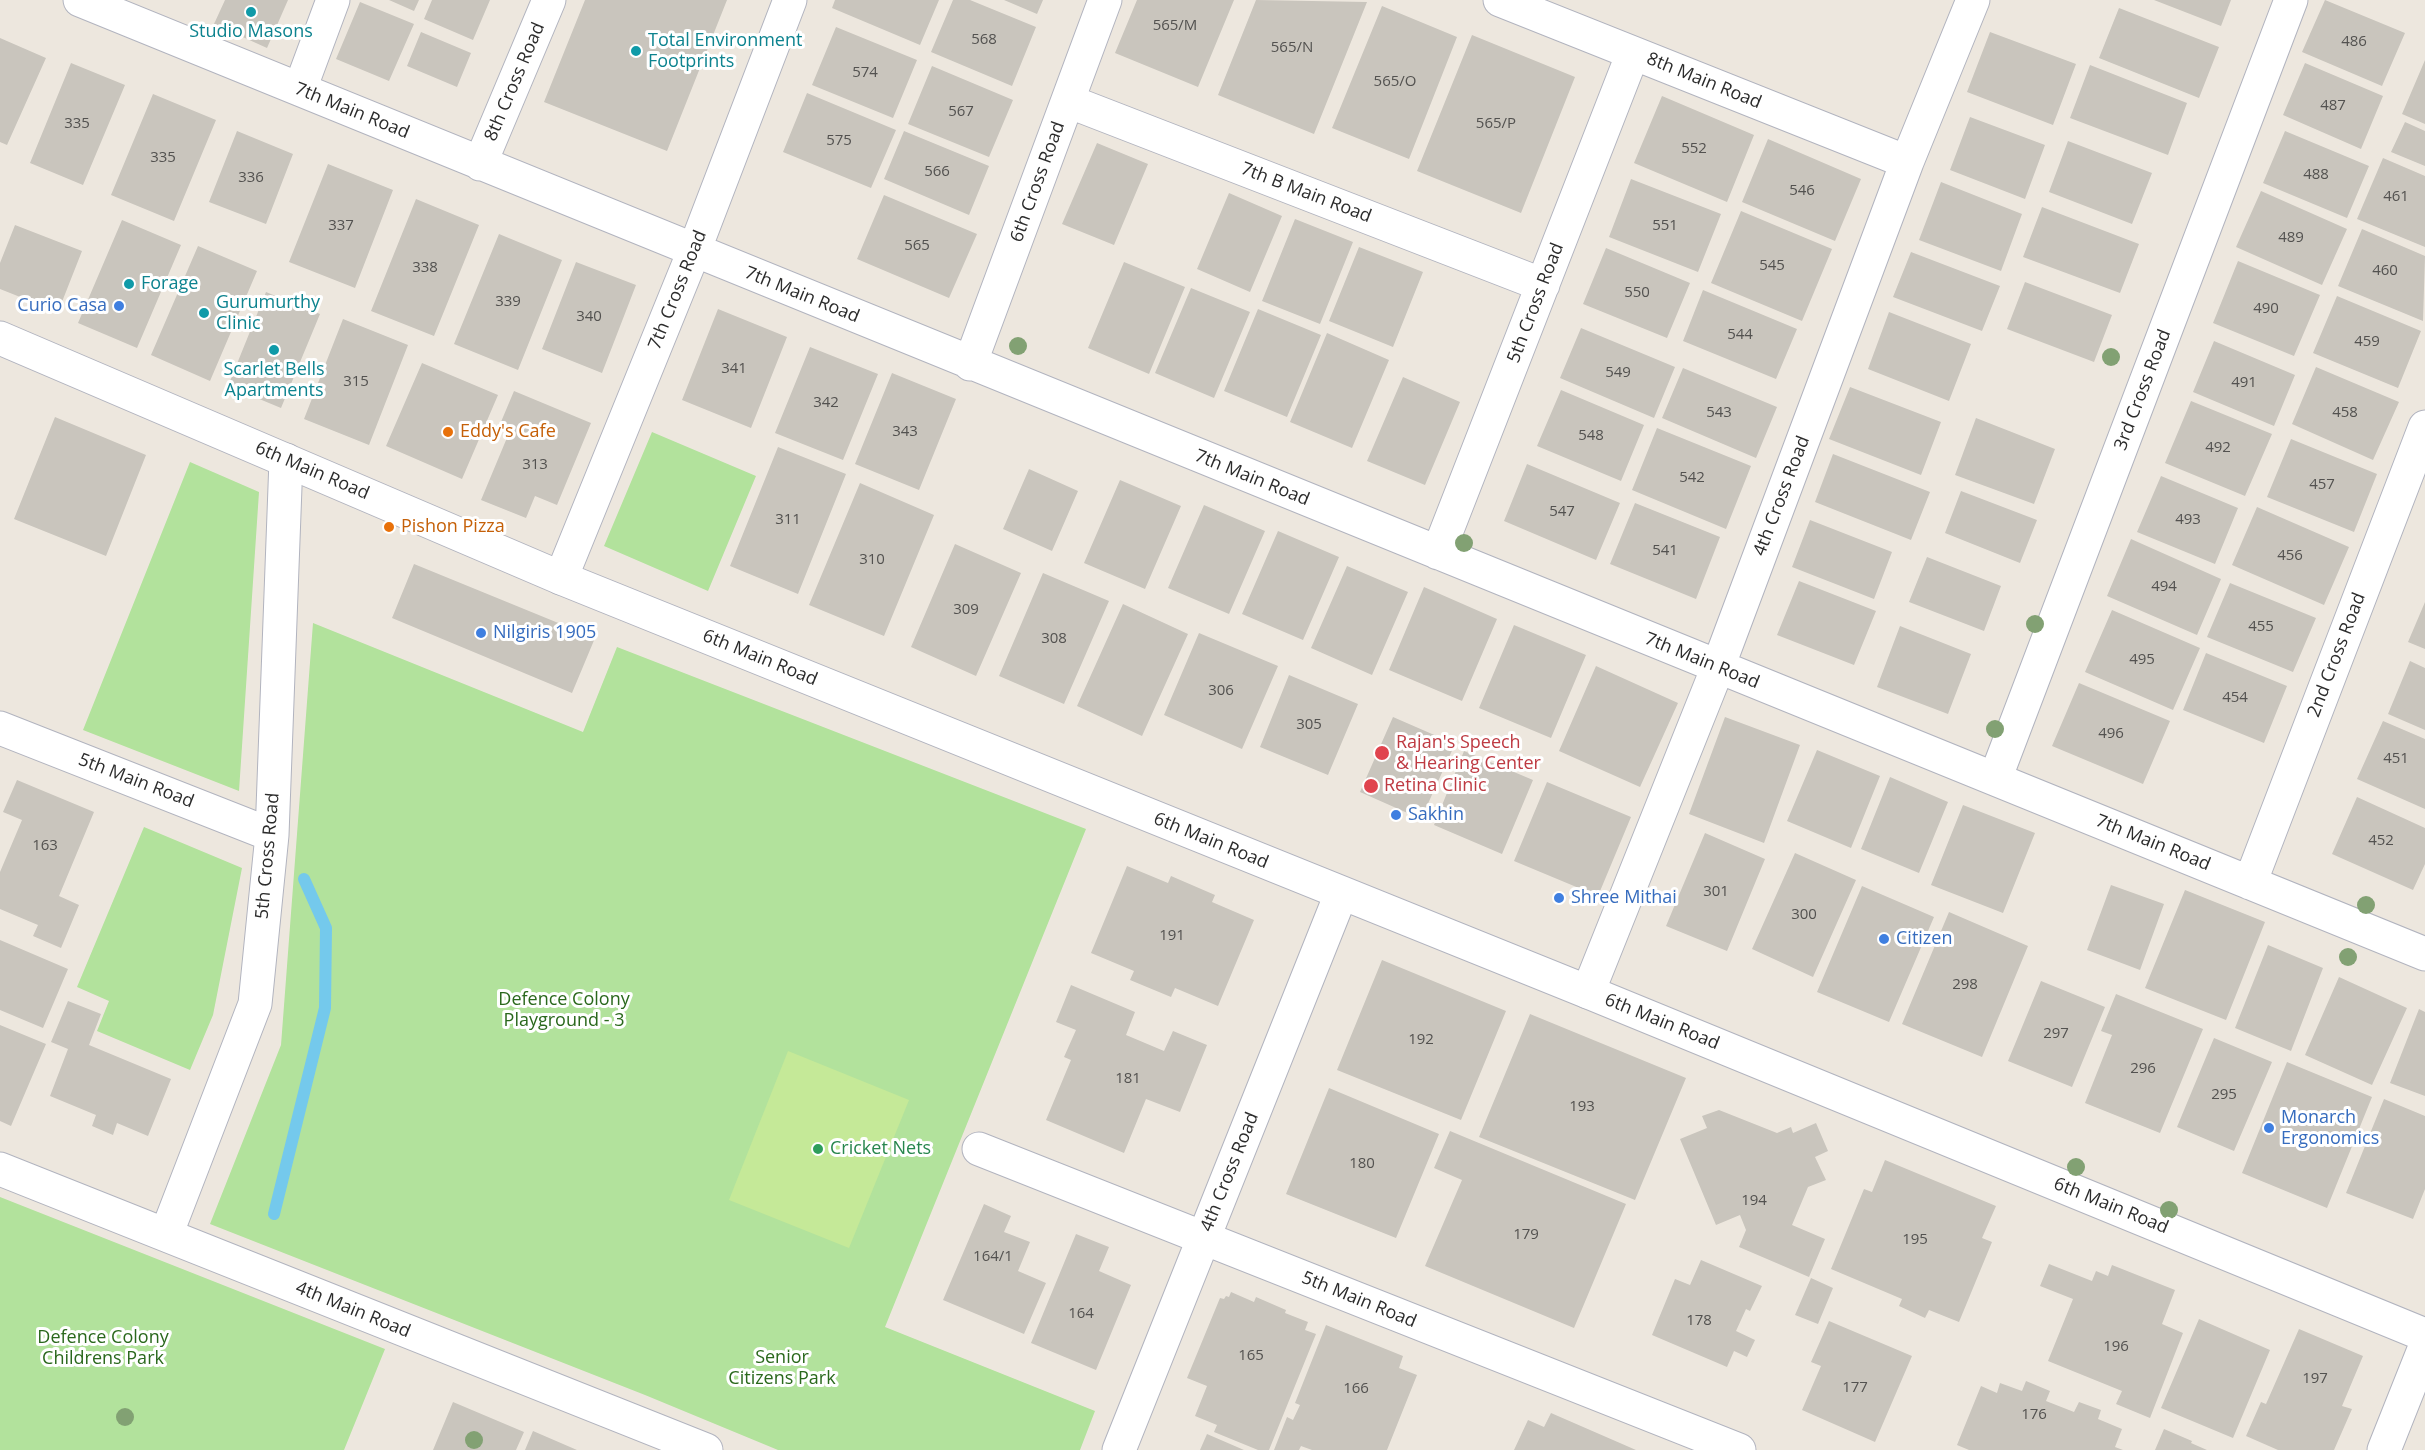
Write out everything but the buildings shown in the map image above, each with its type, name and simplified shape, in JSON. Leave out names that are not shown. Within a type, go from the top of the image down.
[{"type":"street","name":"7th Main Road","points":[[80,0],[2425,954]]},
{"type":"street","points":[[300,89],[333,0]]},
{"type":"street","name":"8th Cross Road","points":[[480,164],[549,0]]},
{"type":"street","name":"7th Cross Road","points":[[561,578],[694,251],[790,0]]},
{"type":"street","name":"6th Cross Road","points":[[970,364],[1105,0]]},
{"type":"street","name":"8th Main Road","points":[[1500,0],[1907,162]]},
{"type":"street","name":"4th Cross Road","points":[[1588,992],[1718,667],[1907,162],[1973,0]]},
{"type":"street","name":"3rd Cross Road","points":[[1995,779],[2291,0]]},
{"type":"street","name":"5th Cross Road","points":[[1438,553],[1633,53]]},
{"type":"street","name":"7th B Main Road","points":[[1068,100],[1543,285]]},
{"type":"street","name":"6th Main Road","points":[[0,338],[561,578],[1588,992],[2425,1335]]},
{"type":"street","name":"2nd Cross Road","points":[[2250,883],[2425,427]]},
{"type":"street","name":"5th Cross Road","points":[[166,1235],[255,1004],[272,835],[286,460]]},
{"type":"street","name":"5th Main Road","points":[[0,728],[272,835]]},
{"type":"street","name":"4th Cross Road","points":[[1119,1450],[1341,894]]},
{"type":"street","name":"5th Main Road","points":[[979,1149],[1739,1450]]},
{"type":"street","name":"4th Main Road","points":[[0,1169],[706,1450]]},
{"type":"street","points":[[2384,1450],[2425,1347]]},
{"type":"green space","points":[[652,432],[756,476],[708,591],[604,546]]},
{"type":"green space","points":[[190,462],[259,492],[239,791],[83,730]]},
{"type":"green space","name":"Defence Colony Playground - 3","points":[[313,623],[583,732],[617,647],[1086,829],[885,1327],[1095,1411],[1080,1450],[778,1450],[645,1395],[210,1224],[281,1045]]},
{"type":"green space","points":[[144,827],[242,868],[213,1015],[190,1070],[97,1031],[109,1001],[77,987]]},
{"type":"green space","points":[[788,1051],[909,1100],[849,1248],[729,1200]]},
{"type":"green space","name":"Defence Colony Childrens Park","points":[[0,1197],[385,1349],[344,1450],[0,1450]]},
{"type":"waterway","points":[[274,1214],[325,1008],[326,928],[304,879]]},
{"type":"place","name":"Studio Masons","points":[[251,12]]},
{"type":"place","name":"Total Environment Footprints","points":[[636,51]]},
{"type":"place","name":"Forage","points":[[129,284]]},
{"type":"place","name":"Curio Casa","points":[[119,306]]},
{"type":"place","name":"Gurumurthy Clinic","points":[[204,313]]},
{"type":"place","name":"Scarlet Bells Apartments","points":[[274,350]]},
{"type":"place","name":"Eddy's Cafe","points":[[448,432]]},
{"type":"place","name":"Pishon Pizza","points":[[389,527]]},
{"type":"place","name":"Nilgiris 1905","points":[[481,633]]},
{"type":"place","name":"Rajan's Speech & Hearing Center","points":[[1382,753]]},
{"type":"place","name":"Retina Clinic","points":[[1371,786]]},
{"type":"place","name":"Sakhin","points":[[1396,815]]},
{"type":"place","name":"Shree Mithai","points":[[1559,898]]},
{"type":"place","name":"Citizen","points":[[1884,939]]},
{"type":"place","name":"Monarch Ergonomics","points":[[2269,1128]]},
{"type":"place","name":"Cricket Nets","points":[[818,1149]]},
{"type":"park label","name":"Senior Citizens Park","points":[[782,1368]]}]
